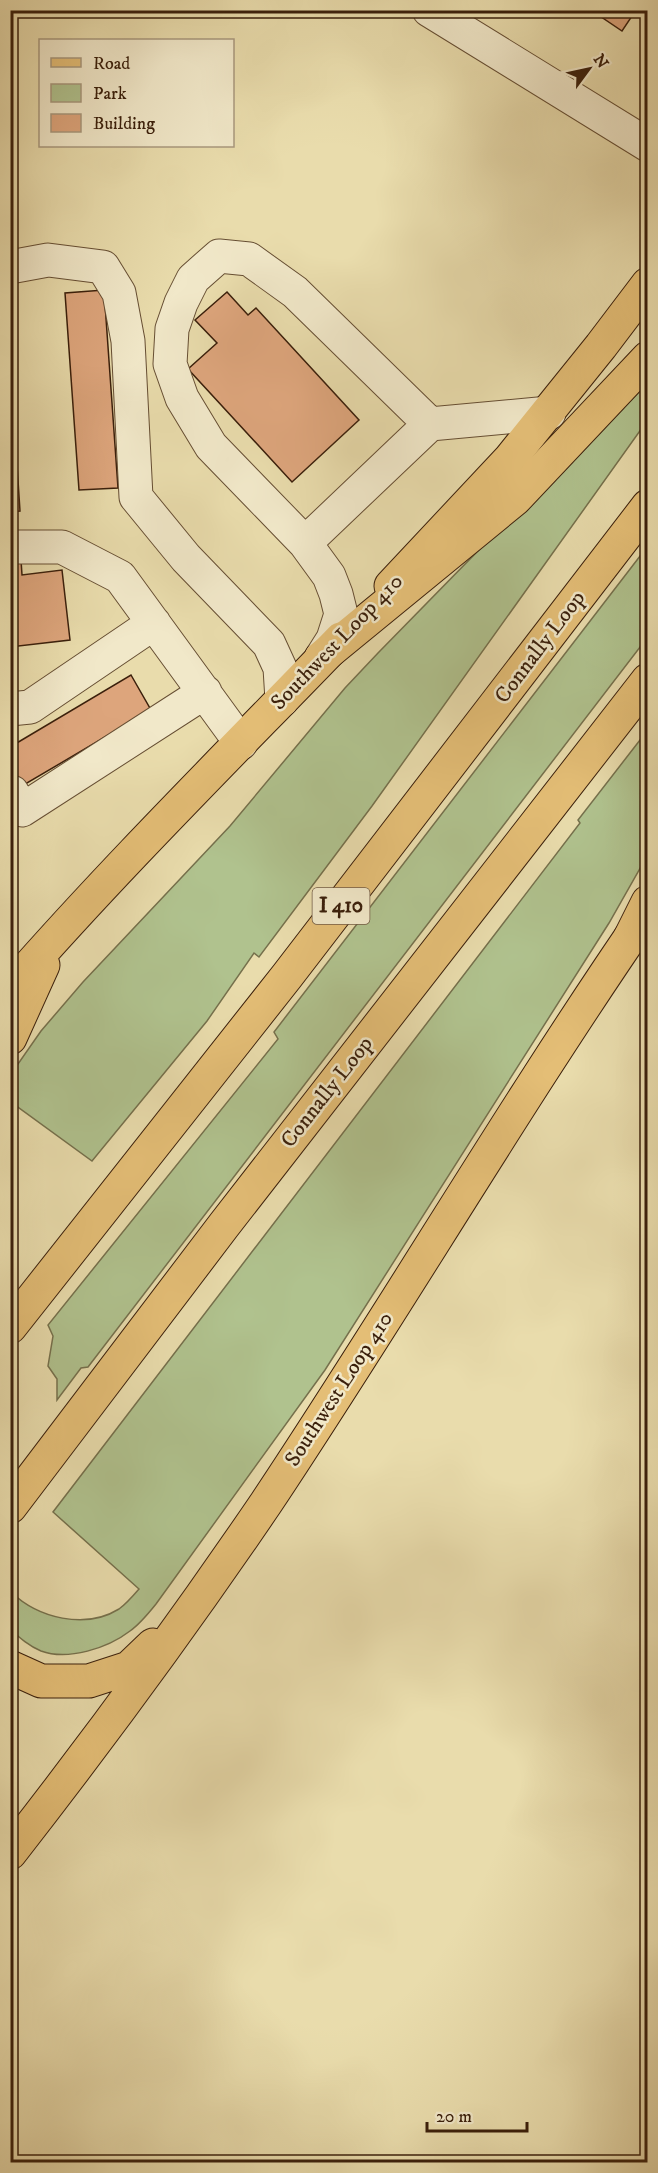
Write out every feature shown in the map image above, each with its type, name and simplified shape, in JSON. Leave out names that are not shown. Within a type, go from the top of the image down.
[{"type":"main road","name":"Southwest Loop 410","points":[[10,988],[56,936],[444,531],[549,413],[648,284]]},
{"type":"main road","points":[[321,658],[515,499],[648,358]]},
{"type":"main road","name":"Connally Loop","points":[[20,1314],[287,976],[648,506]]},
{"type":"main road","name":"Connally Loop","points":[[10,1508],[231,1215],[648,680]]},
{"type":"main road","name":"Southwest Loop 410","points":[[10,1853],[87,1753],[196,1604],[285,1474],[526,1096],[639,925],[648,902]]},
{"type":"main road","points":[[10,962],[56,936]]},
{"type":"main road","points":[[10,1038],[56,936]]},
{"type":"main road","points":[[10,1666],[41,1681],[89,1681],[129,1668],[196,1604]]},
{"type":"street","points":[[429,10],[648,145]]},
{"type":"street","points":[[321,658],[339,626],[341,614],[329,576],[305,543],[211,447],[182,398],[170,364],[172,329],[181,303],[194,279],[219,256],[249,259],[296,292],[430,424]]},
{"type":"street","points":[[10,267],[48,260],[103,267],[118,293],[128,341],[136,497],[186,558],[269,644],[280,668],[282,700]]},
{"type":"street","points":[[305,543],[430,424],[549,413]]},
{"type":"street","points":[[10,547],[62,547],[120,577],[241,742]]},
{"type":"street","points":[[10,709],[30,707],[154,623]]},
{"type":"street","points":[[12,792],[22,810],[205,692]]},
{"type":"green space","points":[[647,378],[647,421],[372,806],[259,957],[254,953],[207,1021],[92,1161],[11,1102],[11,1074],[41,1031],[83,982],[230,826],[345,688]]},
{"type":"green space","points":[[647,547],[647,638],[88,1367],[81,1368],[57,1400],[57,1379],[48,1366],[53,1336],[48,1325],[278,1039],[274,1032]]},
{"type":"green space","points":[[647,731],[647,856],[609,923],[325,1370],[156,1604],[137,1625],[111,1643],[75,1654],[52,1654],[29,1644],[11,1630],[11,1592],[34,1609],[77,1620],[92,1619],[119,1609],[139,1589],[53,1512],[580,823],[578,820]]},
{"type":"building","points":[[591,10],[636,10],[622,31]]},
{"type":"building","points":[[104,290],[118,488],[79,490],[65,293]]},
{"type":"building","points":[[227,292],[248,315],[256,308],[359,420],[292,482],[188,369],[217,343],[195,320]]},
{"type":"building","points":[[10,359],[20,511],[10,512]]},
{"type":"building","points":[[21,560],[22,575],[62,570],[70,640],[10,647],[10,561]]},
{"type":"building","points":[[131,675],[151,710],[10,793],[10,747]]}]
